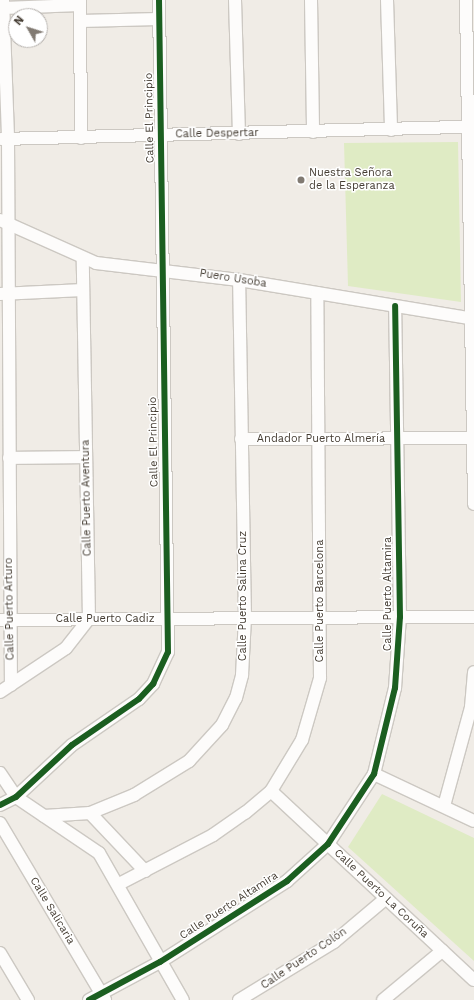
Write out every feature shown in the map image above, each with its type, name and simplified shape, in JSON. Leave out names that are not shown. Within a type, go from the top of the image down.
[{"type":"street","name":"Calle El Principio","points":[[0,805],[16,797],[72,745],[139,699],[154,684],[168,652],[161,269],[159,0]]},
{"type":"street","points":[[235,0],[238,134]]},
{"type":"street","points":[[311,0],[313,132]]},
{"type":"street","points":[[387,0],[391,130]]},
{"type":"street","points":[[466,0],[471,127],[474,504]]},
{"type":"street","points":[[3,4],[80,3],[81,138]]},
{"type":"street","name":"Calle Puerto Arturo","points":[[3,4],[3,220],[6,451],[5,620],[6,666],[11,685]]},
{"type":"street","points":[[80,20],[158,19]]},
{"type":"street","name":"Calle Despertar","points":[[4,139],[471,127]]},
{"type":"street","name":"Puero Usoba","points":[[3,220],[83,260],[240,280],[473,319]]},
{"type":"street","name":"Calle Puerto Aventura","points":[[83,260],[89,619]]},
{"type":"street","name":"Calle Puerto Salina Cruz","points":[[44,816],[90,813],[134,795],[189,761],[209,743],[236,698],[242,675],[245,618],[241,440],[240,280]]},
{"type":"street","points":[[4,294],[83,290]]},
{"type":"street","name":"Calle Puerto Barcelona","points":[[119,884],[213,835],[271,791],[302,740],[320,678],[322,618],[316,441],[317,293]]},
{"type":"street","name":"Calle Puerto Altamira","points":[[89,1000],[103,997],[287,881],[328,844],[374,774],[395,688],[400,617],[395,306]]},
{"type":"street","name":"Andador Puerto Almería","points":[[241,440],[316,441],[473,438]]},
{"type":"street","points":[[6,451],[86,457]]},
{"type":"street","name":"Calle Puerto Cadiz","points":[[5,620],[474,617]]},
{"type":"street","points":[[0,692],[66,648],[89,619]]},
{"type":"street","points":[[444,806],[471,707],[474,672]]},
{"type":"street","points":[[0,773],[16,797],[99,853],[119,884],[160,962],[183,1000]]},
{"type":"street","points":[[374,774],[474,821]]},
{"type":"street","name":"Calle Puerto La Coruña","points":[[271,791],[385,899],[474,980]]},
{"type":"street","points":[[90,813],[145,871]]},
{"type":"street","name":"Calle Salicaria","points":[[0,823],[103,997]]},
{"type":"street","name":"Calle Puerto Colón","points":[[239,1000],[334,942],[385,899]]},
{"type":"street","points":[[383,1000],[442,951]]},
{"type":"street","points":[[0,953],[28,1000]]},
{"type":"green space","points":[[458,142],[461,302],[348,286],[344,143]]},
{"type":"green space","points":[[382,794],[474,838],[474,961],[348,847]]},
{"type":"cycle path","points":[[0,805],[16,797],[72,745],[139,699],[153,684],[168,652],[159,0]]},
{"type":"cycle path","points":[[89,1000],[160,962],[287,881],[328,844],[374,774],[395,688],[400,617],[395,306]]},
{"type":"place","name":"Nuestra Señora de la Esperanza","points":[[301,180]]}]
